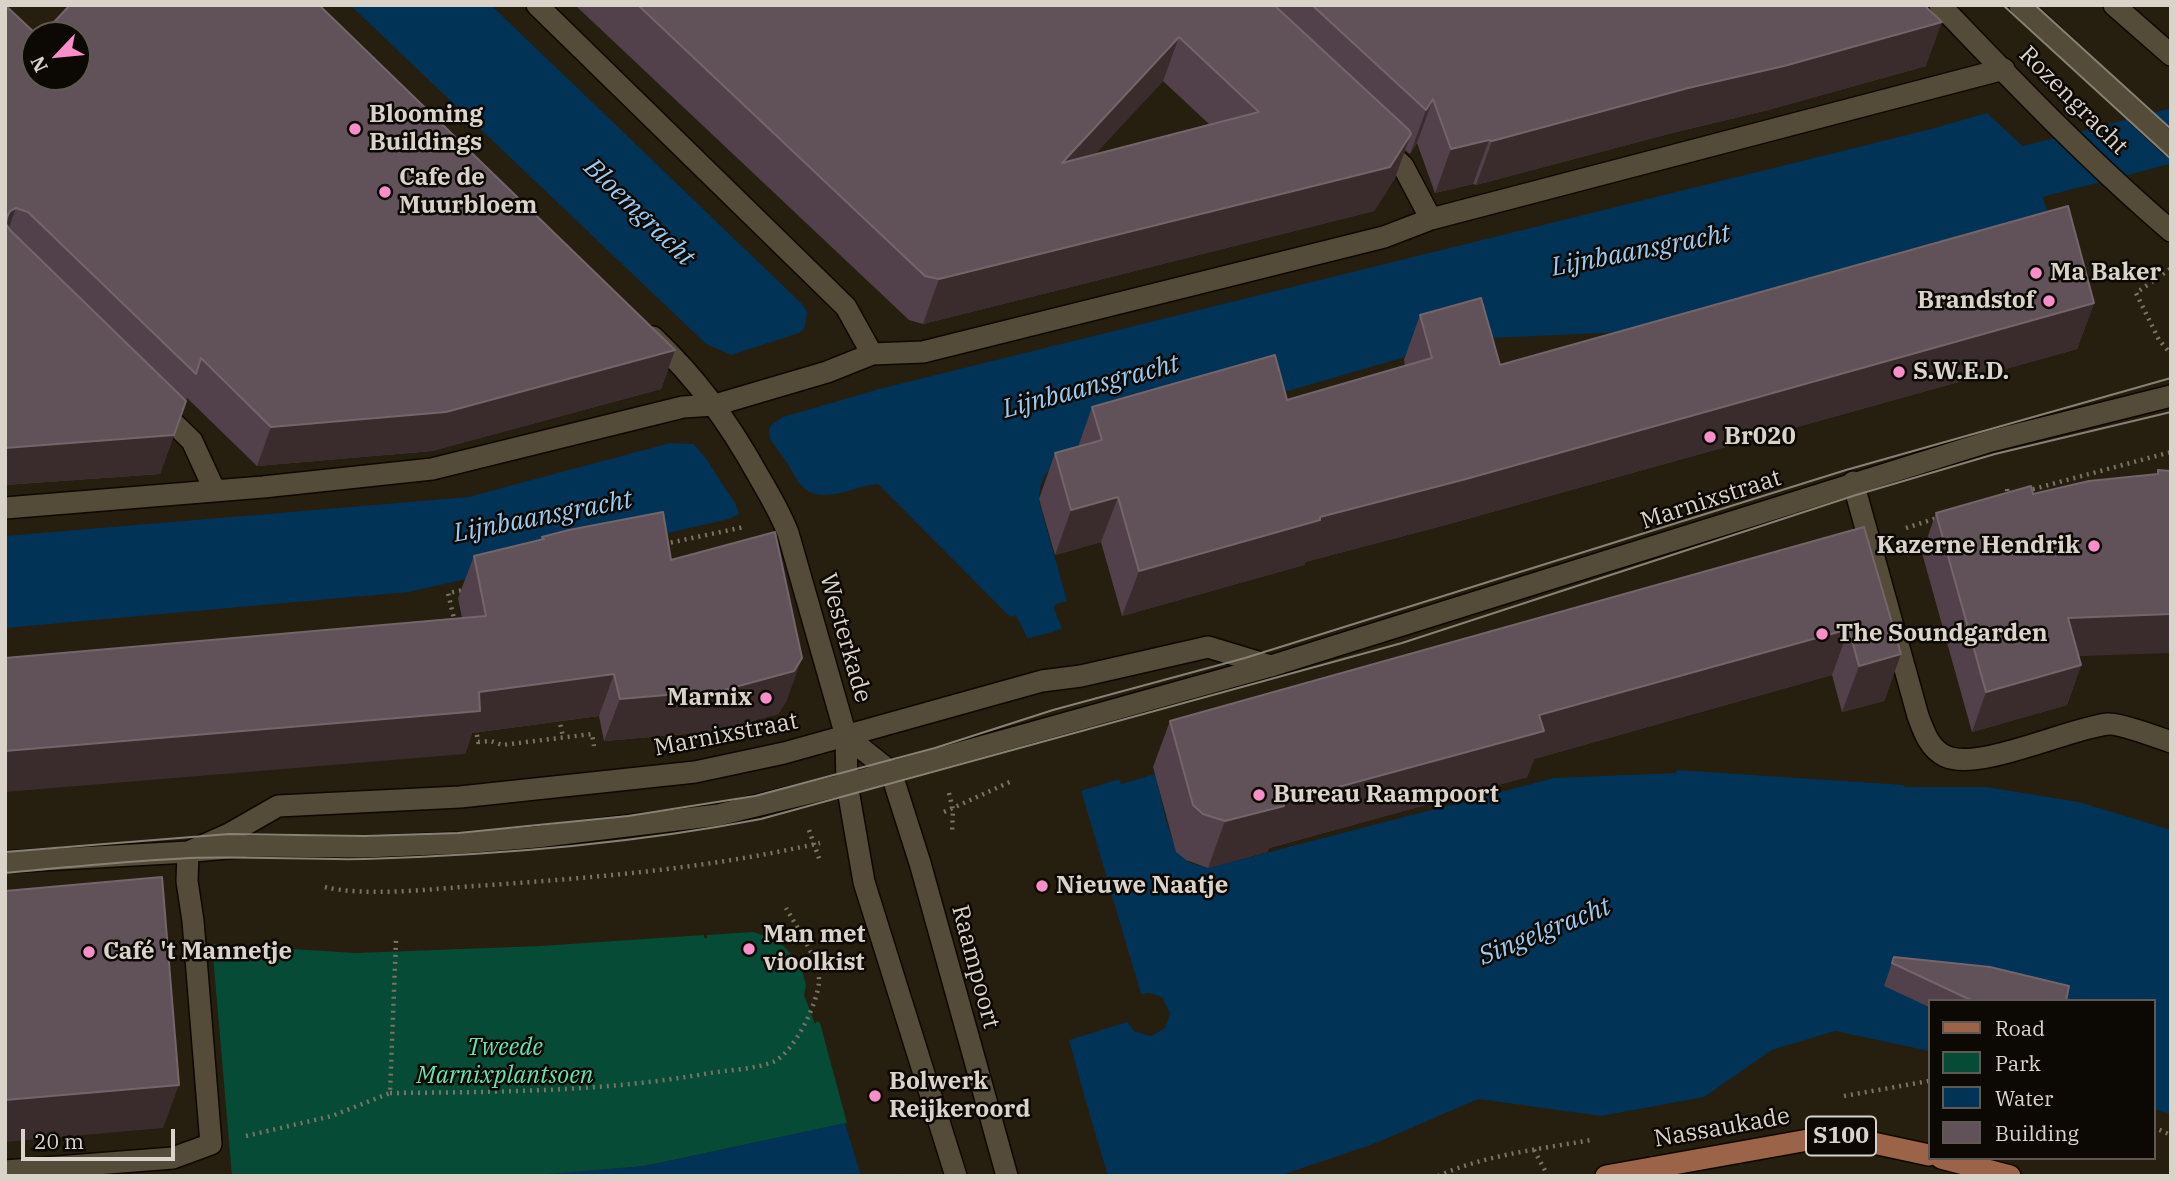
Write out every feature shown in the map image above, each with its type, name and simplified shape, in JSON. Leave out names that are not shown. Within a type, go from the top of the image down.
[{"type":"main road","name":"Nassaukade","points":[[1606,1176],[1836,1135],[1927,1155]]},
{"type":"main road","points":[[1949,1160],[2010,1176]]},
{"type":"street","points":[[537,5],[845,307],[863,358]]},
{"type":"street","name":"Rozengracht","points":[[1940,5],[2034,102],[2139,204],[2171,231]]},
{"type":"street","name":"Rozengracht","points":[[2020,5],[2171,145]]},
{"type":"street","points":[[2114,5],[2167,48]]},
{"type":"street","points":[[5,508],[432,469],[683,407],[715,405],[827,373],[863,358],[923,352],[1384,237],[1431,219],[2004,69]]},
{"type":"street","points":[[1362,128],[1403,166],[1431,219]]},
{"type":"street","points":[[642,327],[682,366],[715,405]]},
{"type":"street","points":[[143,393],[192,441],[214,489]]},
{"type":"street","name":"Marnixstraat","points":[[5,862],[250,846],[363,847],[536,837],[718,815],[847,784],[1271,666],[1853,482],[1990,441],[2171,396]]},
{"type":"street","name":"Westerkade","points":[[715,405],[764,484],[788,533],[846,736],[847,784],[864,882],[956,1176]]},
{"type":"street","points":[[1853,482],[1919,716],[1930,743],[1943,755],[1952,759],[1979,758],[2110,724],[2171,741]]},
{"type":"street","name":"Marnixstraat","points":[[188,852],[229,834],[278,806],[460,797],[652,777],[748,761],[1042,681],[1081,676],[1208,647],[1271,666]]},
{"type":"street","points":[[846,736],[891,772]]},
{"type":"street","name":"Raampoort","points":[[891,772],[920,863],[1007,1176]]},
{"type":"street","points":[[5,1171],[173,1158],[211,1144],[193,921],[187,881],[188,852]]},
{"type":"path","points":[[2171,268],[2136,293],[2159,340],[2171,354]]},
{"type":"path","points":[[1995,500],[2171,452]]},
{"type":"path","points":[[2007,489],[2008,496]]},
{"type":"path","points":[[1869,539],[1945,516]]},
{"type":"path","points":[[655,546],[719,533]]},
{"type":"path","points":[[442,627],[456,626],[448,593],[474,587]]},
{"type":"path","points":[[558,712],[563,737]]},
{"type":"path","points":[[473,716],[478,742],[491,741],[502,745],[582,735]]},
{"type":"path","points":[[211,1144],[332,1116],[390,1093],[578,1089],[665,1081],[774,1062],[788,1049],[810,1016],[820,979],[812,956],[786,908]]},
{"type":"path","points":[[390,1093],[396,940]]},
{"type":"path","points":[[2155,1128],[2171,1135]]},
{"type":"path","points":[[1438,1176],[1455,1169],[1534,1150],[1595,1139]]},
{"type":"path","points":[[1534,1150],[1548,1176]]},
{"type":"green space","name":"Tweede Marnixplantsoen","points":[[753,932],[778,940],[801,965],[806,986],[804,995],[815,1024],[817,1021],[820,1023],[847,1123],[645,1166],[537,1176],[232,1176],[212,944],[356,953],[540,946],[704,935],[704,938],[707,938],[707,935]]},
{"type":"water","points":[[350,5],[491,5],[802,304],[879,389],[1987,113],[2026,149],[2055,233],[1721,328],[1468,339],[1076,452],[1049,470],[1040,491],[1039,501],[1067,601],[1056,604],[1054,608],[1121,784],[1155,774],[1166,821],[1175,844],[1186,860],[1199,865],[1212,867],[1554,778],[1676,773],[1677,770],[1905,787],[1987,787],[2079,802],[2171,830],[2171,1114],[2155,1110],[2155,999],[1927,999],[1927,1051],[1835,1031],[1772,1050],[1704,1097],[1659,1176],[1601,1116],[1478,1099],[1376,1143],[1279,1176],[877,1176],[1086,1102],[1069,1040],[1127,1022],[1135,1032],[1151,1036],[1165,1028],[1170,1014],[1162,997],[1149,993],[1141,994],[1081,790],[1029,642],[1016,615],[1010,617],[878,484],[819,495],[802,486],[789,467],[735,503],[739,514],[729,519],[409,592],[5,628],[5,536],[468,497],[670,443],[694,444],[711,465],[783,417],[778,406],[731,355],[706,344]]},
{"type":"water","points":[[845,1123],[861,1176],[522,1176],[645,1166]]},
{"type":"pier","points":[[1991,112],[2029,147],[2058,232],[2055,233],[2026,148],[1987,113]]},
{"type":"pier","points":[[807,312],[879,389],[783,417],[778,406],[731,355],[799,333],[805,327]]},
{"type":"pier","points":[[772,424],[769,429],[770,439],[790,467],[735,503],[710,465]]},
{"type":"pier","points":[[1063,629],[1120,779],[1080,791],[1026,639]]},
{"type":"pier","points":[[1704,1097],[1778,1176],[1658,1176],[1601,1116]]},
{"type":"pier","points":[[1086,1102],[1108,1176],[876,1176],[912,1163]]},
{"type":"building","points":[[5,5],[22,21],[21,91],[91,91],[91,21],[55,21],[70,5],[319,5],[675,350],[446,412],[271,427],[201,358],[196,374],[28,212],[16,208],[10,211],[7,217],[6,224],[10,230],[186,401],[174,435],[5,448]]},
{"type":"building","points":[[638,5],[1274,5],[1411,134],[1390,167],[939,279],[925,276]],"holes":[[[1179,37],[1259,112],[1062,163]]]},
{"type":"building","points":[[1312,5],[1924,5],[1942,22],[1784,66],[1688,88],[1492,141],[1451,149],[1433,99],[1426,110]]},
{"type":"building","points":[[2068,206],[2094,303],[1466,479],[1320,517],[1320,520],[1139,571],[1118,497],[1071,510],[1055,453],[1102,440],[1092,407],[1275,355],[1287,400],[1432,358],[1420,315],[1481,298],[1500,365]]},
{"type":"building","points":[[2158,470],[2171,471],[2171,614],[2068,618],[2081,665],[1986,692],[1936,513],[2031,486],[2033,494],[2089,481],[2158,474]]},
{"type":"building","points":[[663,512],[671,560],[775,532],[802,658],[794,671],[724,690],[620,699],[614,674],[479,692],[480,711],[5,751],[5,658],[486,616],[474,556],[569,530]]},
{"type":"building","points":[[1864,527],[1901,654],[1859,666],[1849,629],[1539,715],[1544,731],[1283,802],[1284,806],[1225,821],[1203,814],[1193,805],[1170,721]]},
{"type":"building","points":[[162,877],[179,1085],[5,1100],[5,891]]},
{"type":"building","points":[[1894,957],[1990,967],[2069,986],[2066,999],[1969,999],[1892,963]]},
{"type":"waterway","name":"Lijnbaansgracht","points":[[1962,187],[2171,136]]},
{"type":"tram line","points":[[2003,5],[2171,159]]},
{"type":"tram line","points":[[2035,5],[2171,129]]},
{"type":"tram line","points":[[5,852],[229,834],[364,836],[458,833],[628,816],[755,796],[935,748],[1053,710],[1245,658],[1846,470],[2171,378]]},
{"type":"tram line","points":[[5,873],[190,858],[365,859],[464,855],[613,842],[761,819],[1402,643],[1856,495],[1995,454],[2171,412]]},
{"type":"place","name":"Blooming Buildings","points":[[355,129]]},
{"type":"place","name":"Cafe de Muurbloem","points":[[385,192]]},
{"type":"place","name":"Ma Baker","points":[[2036,273]]},
{"type":"place","name":"Brandstof","points":[[2049,301]]},
{"type":"place","name":"S.W.E.D.","points":[[1899,372]]},
{"type":"place","name":"Br020","points":[[1710,437]]},
{"type":"place","name":"Kazerne Hendrik","points":[[2094,546]]},
{"type":"place","name":"The Soundgarden","points":[[1822,634]]},
{"type":"place","name":"Marnix","points":[[766,698]]},
{"type":"place","name":"Bureau Raampoort","points":[[1259,795]]},
{"type":"place","name":"Nieuwe Naatje","points":[[1042,886]]},
{"type":"place","name":"Man met vioolkist","points":[[749,949]]},
{"type":"place","name":"Café 't Mannetje","points":[[89,952]]},
{"type":"place","name":"Bolwerk Reijkeroord","points":[[875,1096]]},
{"type":"water label","name":"Bloemgracht","points":[[639,213]]},
{"type":"water label","name":"Singelgracht","points":[[1545,932]]}]
